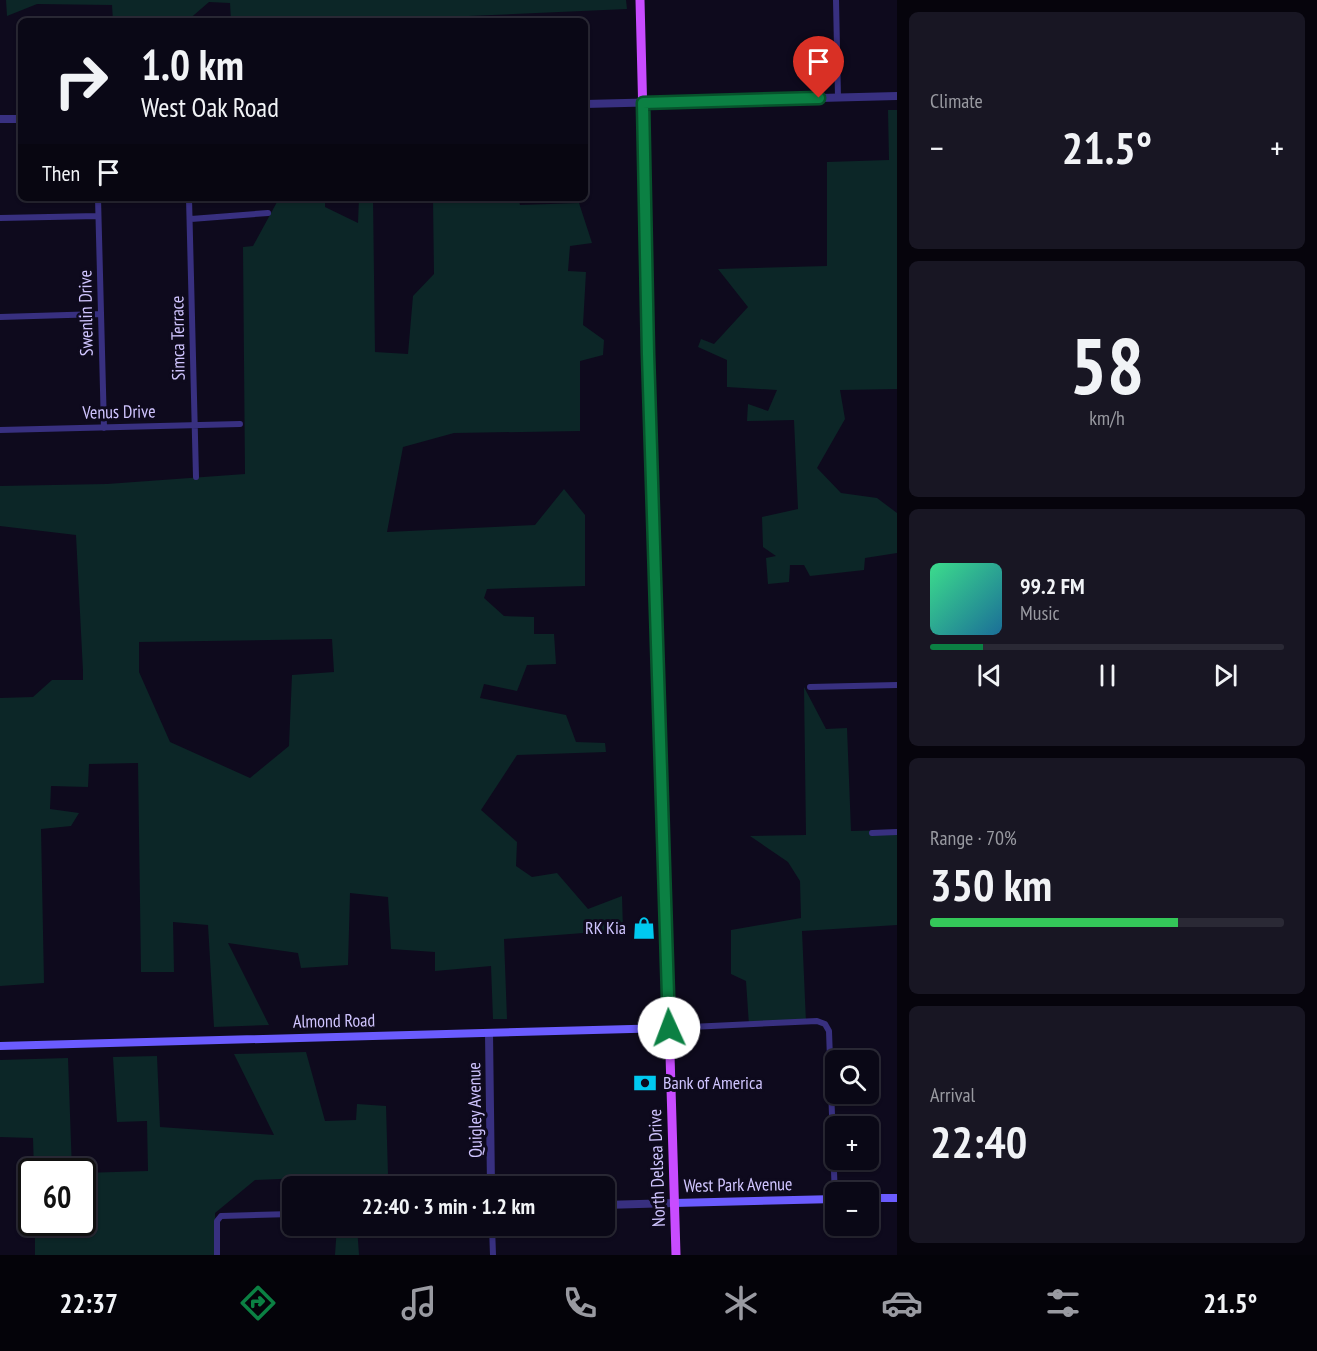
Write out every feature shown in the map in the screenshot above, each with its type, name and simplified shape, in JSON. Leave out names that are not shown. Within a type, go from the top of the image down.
[{"type":"main road","name":"North Delsea Drive","points":[[640,0],[648,354],[676,1255]]},
{"type":"main road","name":"Almond Road","points":[[0,1046],[669,1028]]},
{"type":"main road","points":[[879,1198],[897,1198]]},
{"type":"main road","name":"West Park Avenue","points":[[674,1203],[825,1199]]},
{"type":"street","points":[[836,0],[838,97]]},
{"type":"street","points":[[588,104],[897,96]]},
{"type":"street","points":[[0,119],[18,119]]},
{"type":"street","name":"Swenlin Drive","points":[[98,201],[104,428]]},
{"type":"street","name":"Simca Terrace","points":[[189,201],[196,477]]},
{"type":"street","points":[[191,219],[268,213]]},
{"type":"street","points":[[0,218],[98,216]]},
{"type":"street","points":[[0,316],[101,314]]},
{"type":"street","name":"Venus Drive","points":[[0,430],[240,424]]},
{"type":"street","points":[[810,687],[897,685]]},
{"type":"street","points":[[872,833],[897,832]]},
{"type":"street","points":[[669,1028],[817,1021],[825,1024],[829,1031],[834,1182]]},
{"type":"street","name":"Quigley Avenue","points":[[489,1033],[491,1176]]},
{"type":"street","name":"West Park Avenue","points":[[615,1205],[674,1203]]},
{"type":"street","points":[[218,1255],[218,1219],[221,1216],[282,1214]]},
{"type":"street","points":[[492,1236],[493,1255]]},
{"type":"green space","points":[[6,0],[626,0],[627,9],[445,18],[231,18],[230,3],[209,2],[190,18],[113,18],[112,5],[37,4],[7,16]]},
{"type":"green space","points":[[888,110],[897,110],[897,389],[840,390],[845,419],[817,468],[841,493],[877,498],[897,513],[897,553],[865,558],[864,570],[810,576],[804,565],[790,565],[789,582],[768,584],[766,558],[776,556],[763,547],[762,517],[798,509],[794,420],[747,421],[748,404],[768,411],[777,390],[727,387],[727,360],[698,347],[701,339],[714,344],[748,307],[718,269],[827,266],[827,162],[889,160]]},
{"type":"green space","points":[[325,201],[325,207],[358,223],[359,201],[373,201],[375,352],[408,354],[413,296],[434,274],[433,201],[519,201],[520,205],[579,203],[592,243],[570,246],[568,271],[586,272],[583,325],[604,340],[603,355],[580,361],[580,431],[454,433],[403,447],[387,532],[535,525],[564,489],[585,515],[585,586],[487,589],[484,598],[504,616],[534,617],[534,634],[554,634],[556,664],[527,665],[517,691],[484,684],[480,698],[566,715],[576,742],[605,743],[606,752],[517,755],[481,810],[517,842],[516,866],[532,877],[557,873],[588,909],[622,896],[623,930],[504,939],[507,1019],[493,1019],[491,966],[435,971],[435,952],[391,949],[388,897],[350,893],[348,965],[301,968],[298,953],[228,943],[269,1025],[214,1027],[208,925],[173,922],[174,972],[141,972],[138,763],[89,764],[88,787],[51,786],[50,809],[79,813],[71,826],[41,829],[44,983],[0,986],[0,698],[33,697],[52,680],[83,680],[83,671],[76,535],[0,526],[0,486],[107,484],[245,474],[243,247],[253,246],[277,202]],"holes":[[[332,639],[334,672],[292,675],[289,746],[250,778],[170,742],[139,672],[139,642]]]},
{"type":"green space","points":[[804,687],[826,729],[847,728],[851,831],[897,830],[897,925],[802,931],[806,1022],[749,1025],[746,981],[731,974],[731,930],[801,918],[800,881],[788,862],[750,836],[806,835]]},
{"type":"green space","points":[[306,1052],[325,1121],[356,1120],[357,1104],[386,1106],[388,1175],[282,1176],[282,1179],[255,1180],[215,1213],[217,1255],[35,1255],[35,1236],[96,1236],[96,1173],[148,1171],[147,1121],[117,1122],[113,1057],[157,1056],[160,1127],[274,1135],[234,1054]]},
{"type":"green space","points":[[68,1058],[72,1158],[34,1158],[33,1138],[0,1137],[0,1060]]},
{"type":"green space","points":[[336,1236],[358,1236],[359,1255],[335,1255]]},
{"type":"place","name":"RK Kia","points":[[644,928]]},
{"type":"place","name":"Bank of America","points":[[645,1083]]},
{"type":"route","points":[[669,1028],[648,354],[643,103],[819,98]]}]
